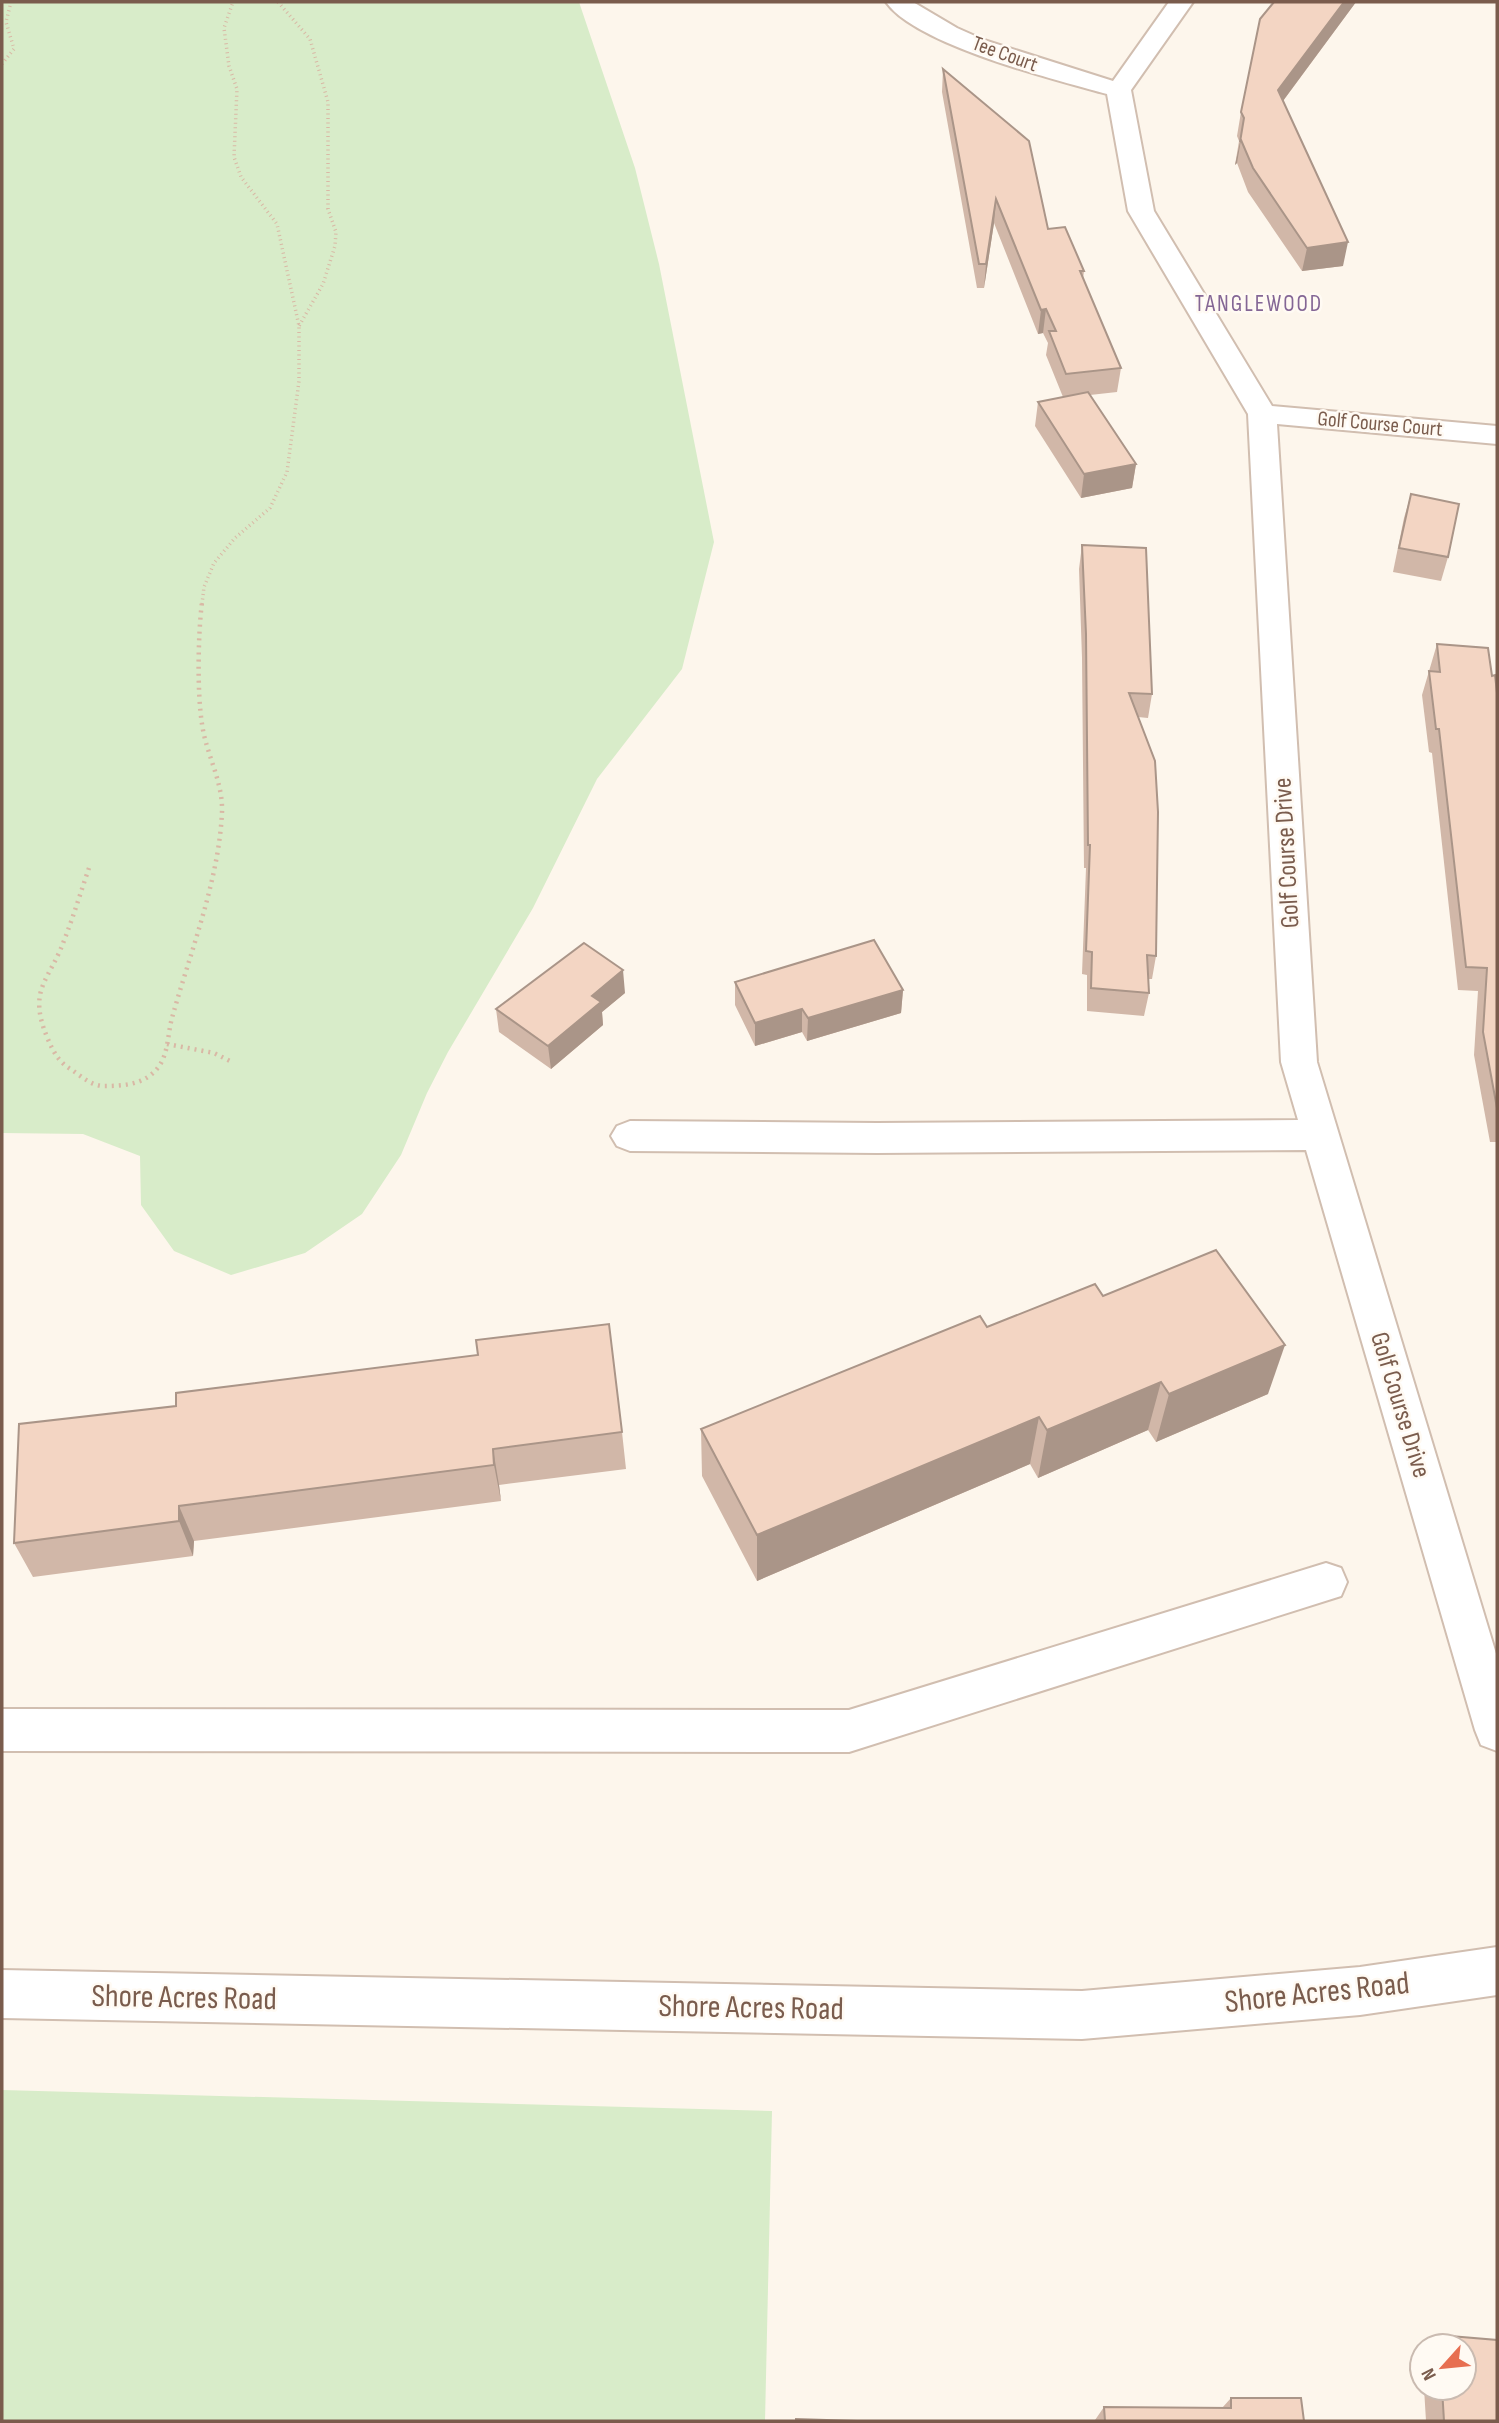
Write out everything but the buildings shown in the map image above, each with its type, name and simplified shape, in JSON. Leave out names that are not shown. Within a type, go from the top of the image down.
[{"type":"street","name":"Tee Court","points":[[898,2],[924,22],[1013,59],[1119,90]]},
{"type":"street","points":[[1119,90],[1181,2]]},
{"type":"street","name":"Golf Course Drive","points":[[1119,90],[1141,211],[1262,414],[1299,1062],[1497,1730]]},
{"type":"street","name":"Golf Course Court","points":[[1262,414],[1497,435]]},
{"type":"street","points":[[630,1136],[877,1138],[1319,1135]]},
{"type":"street","points":[[2,1730],[849,1731],[1326,1582]]},
{"type":"street","name":"Shore Acres Road","points":[[2,1994],[1082,2015],[1360,1991],[1497,1971]]},
{"type":"path","points":[[2,64],[15,49],[3,25],[4,14],[11,2]]},
{"type":"path","points":[[89,868],[64,942],[45,977],[38,1000],[40,1019],[55,1055],[66,1067],[97,1086],[120,1086],[141,1081],[155,1072],[165,1056],[184,973],[209,891],[222,811],[218,776],[202,725],[199,625],[204,587],[214,563],[234,538],[270,508],[287,472],[299,381],[299,326],[278,224],[241,177],[234,158],[237,89],[229,66],[224,28],[233,2]]},
{"type":"path","points":[[278,2],[310,39],[328,102],[328,209],[336,232],[335,246],[323,284],[299,326]]},
{"type":"path","points":[[167,1045],[214,1053],[230,1061]]},
{"type":"green space","points":[[2,2],[579,2],[635,168],[659,264],[714,542],[682,669],[597,779],[533,908],[448,1052],[401,1155],[362,1214],[305,1253],[231,1275],[174,1251],[141,1205],[140,1156],[83,1134],[2,1133]]},
{"type":"green space","points":[[2,2090],[772,2111],[765,2421],[2,2421]]},
{"type":"district","name":"TANGLEWOOD","points":[[1259,304]]}]
